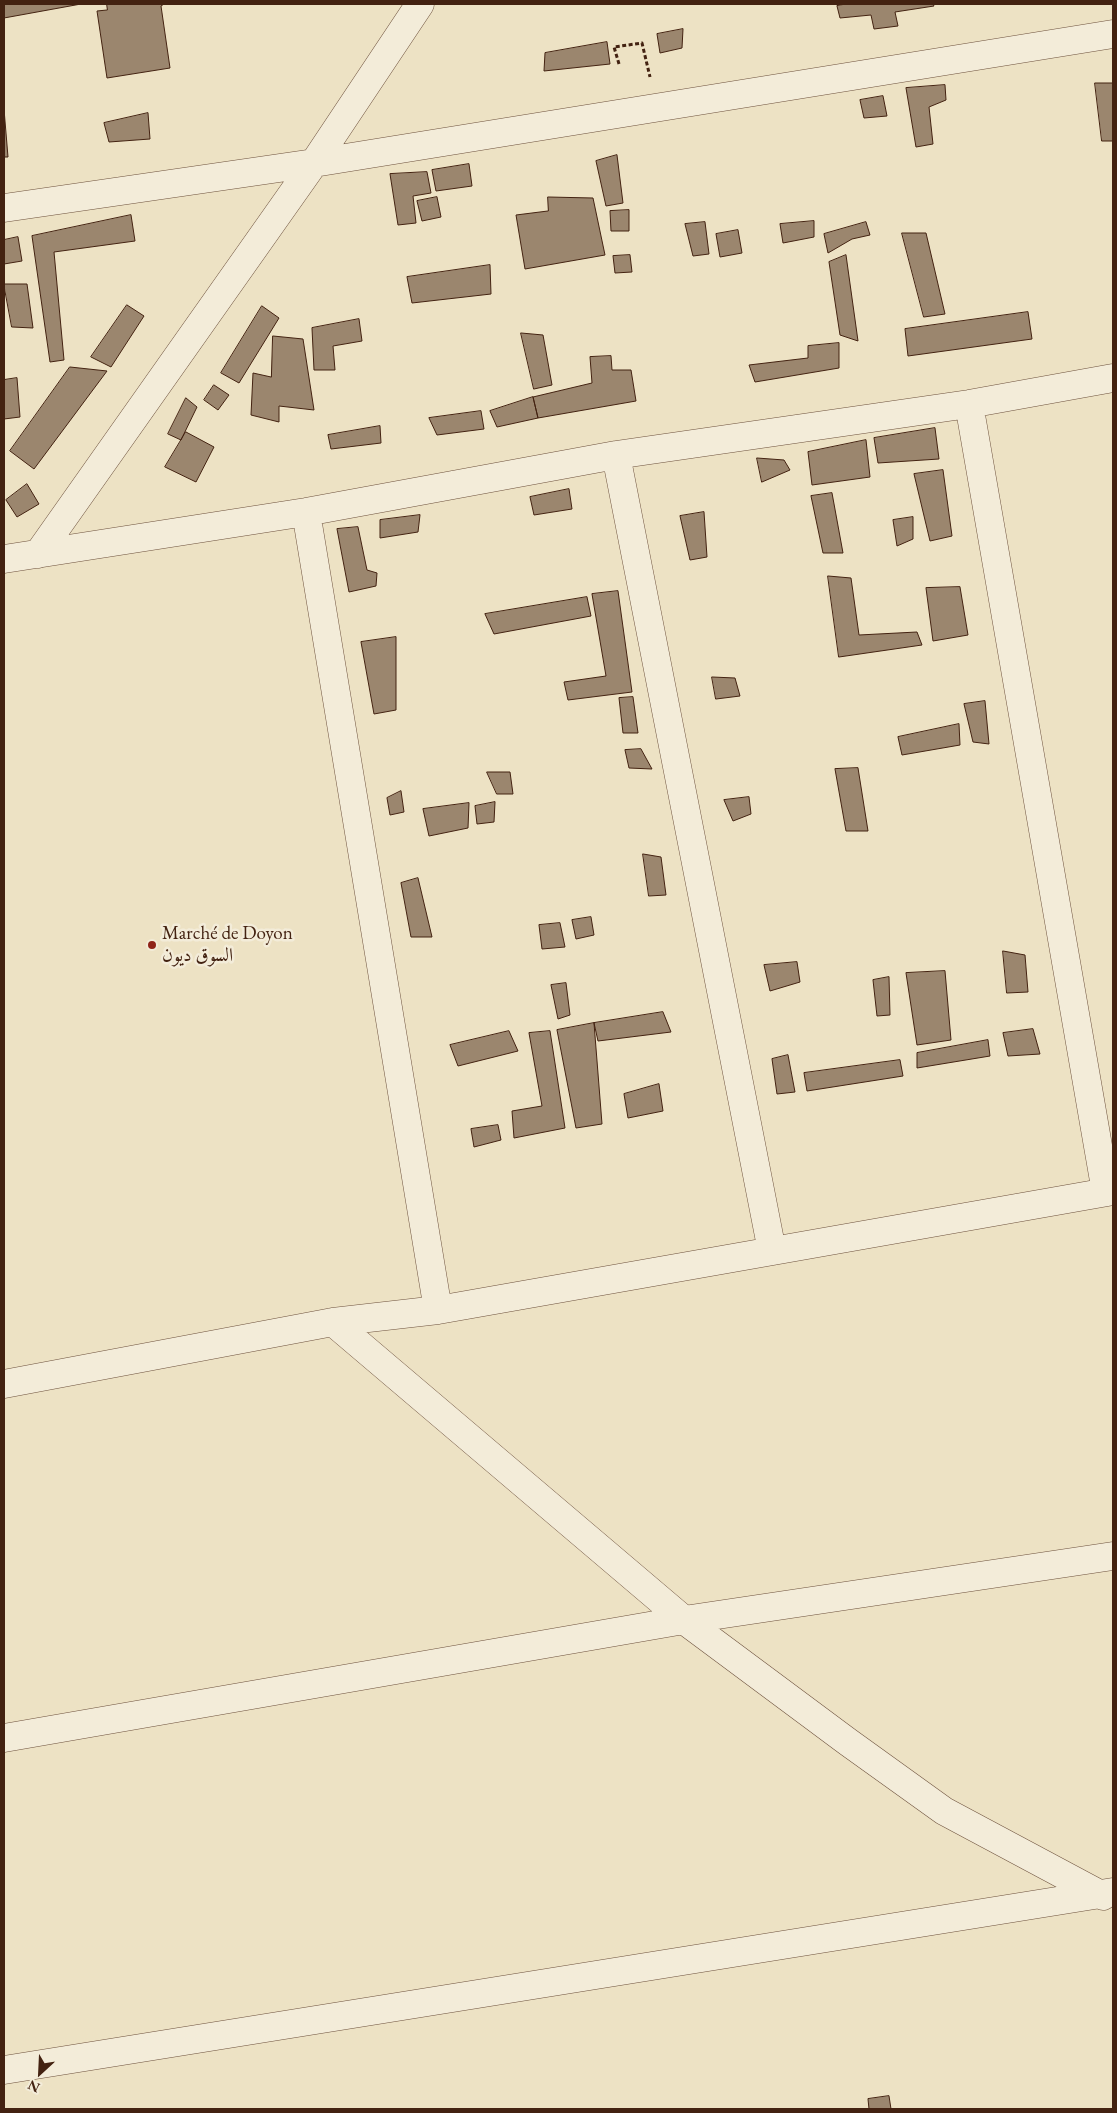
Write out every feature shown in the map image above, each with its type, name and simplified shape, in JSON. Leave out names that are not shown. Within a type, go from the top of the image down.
[{"type":"street","points":[[38,554],[314,162],[420,4]]},
{"type":"street","points":[[4,208],[314,162],[1113,34]]},
{"type":"street","points":[[4,559],[306,512],[616,455],[969,404],[1113,378]]},
{"type":"street","points":[[4,1384],[333,1322],[438,1310],[1110,1191],[969,404]]},
{"type":"street","points":[[616,455],[772,1251]]},
{"type":"street","points":[[306,512],[438,1310]]},
{"type":"street","points":[[333,1322],[684,1620],[848,1742],[944,1811],[1108,1896]]},
{"type":"street","points":[[4,1738],[684,1620],[1113,1556]]},
{"type":"street","points":[[4,2070],[1108,1896]]},
{"type":"path","points":[[619,64],[614,47],[642,43],[657,107]]},
{"type":"building","points":[[4,4],[81,4],[4,18]]},
{"type":"building","points":[[107,4],[164,4],[161,6],[170,68],[107,78],[97,11],[107,10]]},
{"type":"building","points":[[846,4],[933,4],[934,6],[895,12],[898,26],[874,29],[871,15],[840,18],[837,6]]},
{"type":"building","points":[[683,29],[682,48],[660,53],[657,34]]},
{"type":"building","points":[[607,42],[610,64],[544,71],[545,53]]},
{"type":"building","points":[[1095,83],[1113,83],[1113,141],[1102,141]]},
{"type":"building","points":[[945,85],[946,100],[929,107],[933,144],[916,147],[906,88]]},
{"type":"building","points":[[883,96],[887,116],[864,118],[860,100]]},
{"type":"building","points":[[4,109],[8,157],[4,157]]},
{"type":"building","points":[[148,113],[150,139],[109,142],[104,123]]},
{"type":"building","points":[[617,155],[623,203],[606,206],[596,161]]},
{"type":"building","points":[[469,164],[472,186],[436,191],[432,170]]},
{"type":"building","points":[[427,172],[431,193],[413,196],[416,223],[398,225],[390,174]]},
{"type":"building","points":[[437,197],[441,217],[422,221],[417,201]]},
{"type":"building","points":[[548,197],[593,198],[605,255],[525,269],[516,215],[548,211]]},
{"type":"building","points":[[629,210],[629,231],[611,231],[610,211]]},
{"type":"building","points":[[131,215],[135,241],[54,252],[64,360],[50,362],[32,236]]},
{"type":"building","points":[[814,221],[814,237],[783,243],[780,224]]},
{"type":"building","points":[[705,222],[709,254],[693,256],[685,224]]},
{"type":"building","points":[[866,222],[870,235],[852,239],[828,253],[824,234]]},
{"type":"building","points":[[738,230],[742,253],[720,257],[716,234]]},
{"type":"building","points":[[902,233],[926,233],[945,314],[924,317]]},
{"type":"building","points":[[18,237],[22,261],[4,264],[4,240]]},
{"type":"building","points":[[630,255],[632,272],[615,273],[613,256]]},
{"type":"building","points":[[846,255],[858,341],[840,335],[829,262]]},
{"type":"building","points":[[490,265],[491,294],[412,303],[407,277]]},
{"type":"building","points":[[4,284],[27,284],[33,328],[12,327]]},
{"type":"building","points":[[127,305],[144,316],[111,367],[91,357]]},
{"type":"building","points":[[262,306],[279,318],[239,383],[221,373]]},
{"type":"building","points":[[1028,312],[1032,339],[908,356],[905,329]]},
{"type":"building","points":[[359,319],[362,341],[333,346],[335,370],[314,370],[312,328]]},
{"type":"building","points":[[521,333],[543,335],[552,385],[534,389]]},
{"type":"building","points":[[273,336],[303,339],[314,410],[279,406],[279,422],[251,415],[253,373],[271,377]]},
{"type":"building","points":[[839,343],[839,368],[755,382],[749,365],[808,358],[808,346]]},
{"type":"building","points":[[611,356],[612,370],[631,370],[636,401],[538,418],[533,397],[592,383],[590,357]]},
{"type":"building","points":[[70,367],[107,371],[34,469],[10,451]]},
{"type":"building","points":[[17,378],[20,417],[4,419],[4,380]]},
{"type":"building","points":[[214,385],[229,395],[218,410],[204,400]]},
{"type":"building","points":[[533,397],[538,418],[497,427],[490,411]]},
{"type":"building","points":[[186,398],[197,407],[181,440],[168,434]]},
{"type":"building","points":[[481,411],[484,429],[437,435],[429,418]]},
{"type":"building","points":[[380,426],[381,443],[331,449],[328,435]]},
{"type":"building","points":[[935,428],[939,459],[878,463],[874,438]]},
{"type":"building","points":[[186,432],[214,447],[196,482],[165,467]]},
{"type":"building","points":[[866,440],[870,477],[812,485],[808,452]]},
{"type":"building","points":[[757,458],[784,460],[790,470],[762,482]]},
{"type":"building","points":[[943,470],[952,536],[930,541],[914,474]]},
{"type":"building","points":[[27,484],[39,504],[17,517],[6,500]]},
{"type":"building","points":[[569,489],[572,509],[534,515],[530,497]]},
{"type":"building","points":[[832,493],[843,553],[823,553],[811,496]]},
{"type":"building","points":[[704,512],[707,557],[690,560],[680,516]]},
{"type":"building","points":[[420,515],[418,532],[380,538],[380,520]]},
{"type":"building","points":[[913,517],[913,539],[897,546],[893,520]]},
{"type":"building","points":[[358,527],[367,570],[377,573],[376,586],[349,592],[337,529]]},
{"type":"building","points":[[828,576],[851,578],[859,635],[917,632],[922,645],[839,657]]},
{"type":"building","points":[[960,587],[968,635],[933,641],[926,588]]},
{"type":"building","points":[[618,591],[632,692],[568,700],[564,682],[606,676],[592,594]]},
{"type":"building","points":[[587,597],[591,616],[494,634],[485,614]]},
{"type":"building","points":[[396,637],[396,710],[374,714],[361,642]]},
{"type":"building","points":[[712,677],[735,678],[740,696],[716,699]]},
{"type":"building","points":[[633,697],[638,733],[623,733],[619,698]]},
{"type":"building","points":[[985,701],[989,744],[973,742],[964,704]]},
{"type":"building","points":[[959,724],[960,745],[902,755],[898,737]]},
{"type":"building","points":[[641,749],[652,769],[629,768],[625,750]]},
{"type":"building","points":[[858,768],[868,831],[846,831],[835,769]]},
{"type":"building","points":[[487,772],[510,772],[513,794],[497,794]]},
{"type":"building","points":[[401,791],[404,812],[390,815],[387,798]]},
{"type":"building","points":[[749,797],[751,814],[733,821],[724,800]]},
{"type":"building","points":[[495,802],[494,822],[477,824],[475,806]]},
{"type":"building","points":[[469,803],[468,828],[429,836],[423,809]]},
{"type":"building","points":[[643,854],[661,857],[666,895],[649,896]]},
{"type":"building","points":[[418,878],[432,937],[411,937],[401,883]]},
{"type":"building","points":[[591,917],[594,935],[576,939],[572,920]]},
{"type":"building","points":[[560,923],[565,947],[542,949],[539,925]]},
{"type":"building","points":[[1003,951],[1025,955],[1028,992],[1007,993]]},
{"type":"building","points":[[797,962],[800,982],[770,991],[764,965]]},
{"type":"building","points":[[945,971],[951,1040],[917,1045],[906,973]]},
{"type":"building","points":[[889,977],[890,1015],[877,1016],[873,980]]},
{"type":"building","points":[[566,983],[570,1015],[558,1019],[551,985]]},
{"type":"building","points":[[663,1012],[671,1032],[598,1041],[594,1023]]},
{"type":"building","points":[[594,1023],[602,1124],[576,1128],[557,1030]]},
{"type":"building","points":[[1033,1029],[1040,1054],[1008,1056],[1003,1033]]},
{"type":"building","points":[[509,1031],[518,1051],[458,1066],[450,1045]]},
{"type":"building","points":[[550,1031],[565,1128],[514,1138],[512,1111],[542,1106],[529,1033]]},
{"type":"building","points":[[988,1040],[990,1056],[917,1068],[917,1053]]},
{"type":"building","points":[[788,1055],[795,1092],[777,1094],[772,1059]]},
{"type":"building","points":[[900,1060],[903,1076],[807,1091],[804,1073]]},
{"type":"building","points":[[659,1084],[663,1111],[628,1118],[624,1094]]},
{"type":"building","points":[[498,1125],[501,1140],[474,1147],[471,1129]]},
{"type":"building","points":[[889,2096],[891,2109],[869,2109],[868,2099]]},
{"type":"place","name":"Marché de Doyon السوق ديون","points":[[152,945]]}]
